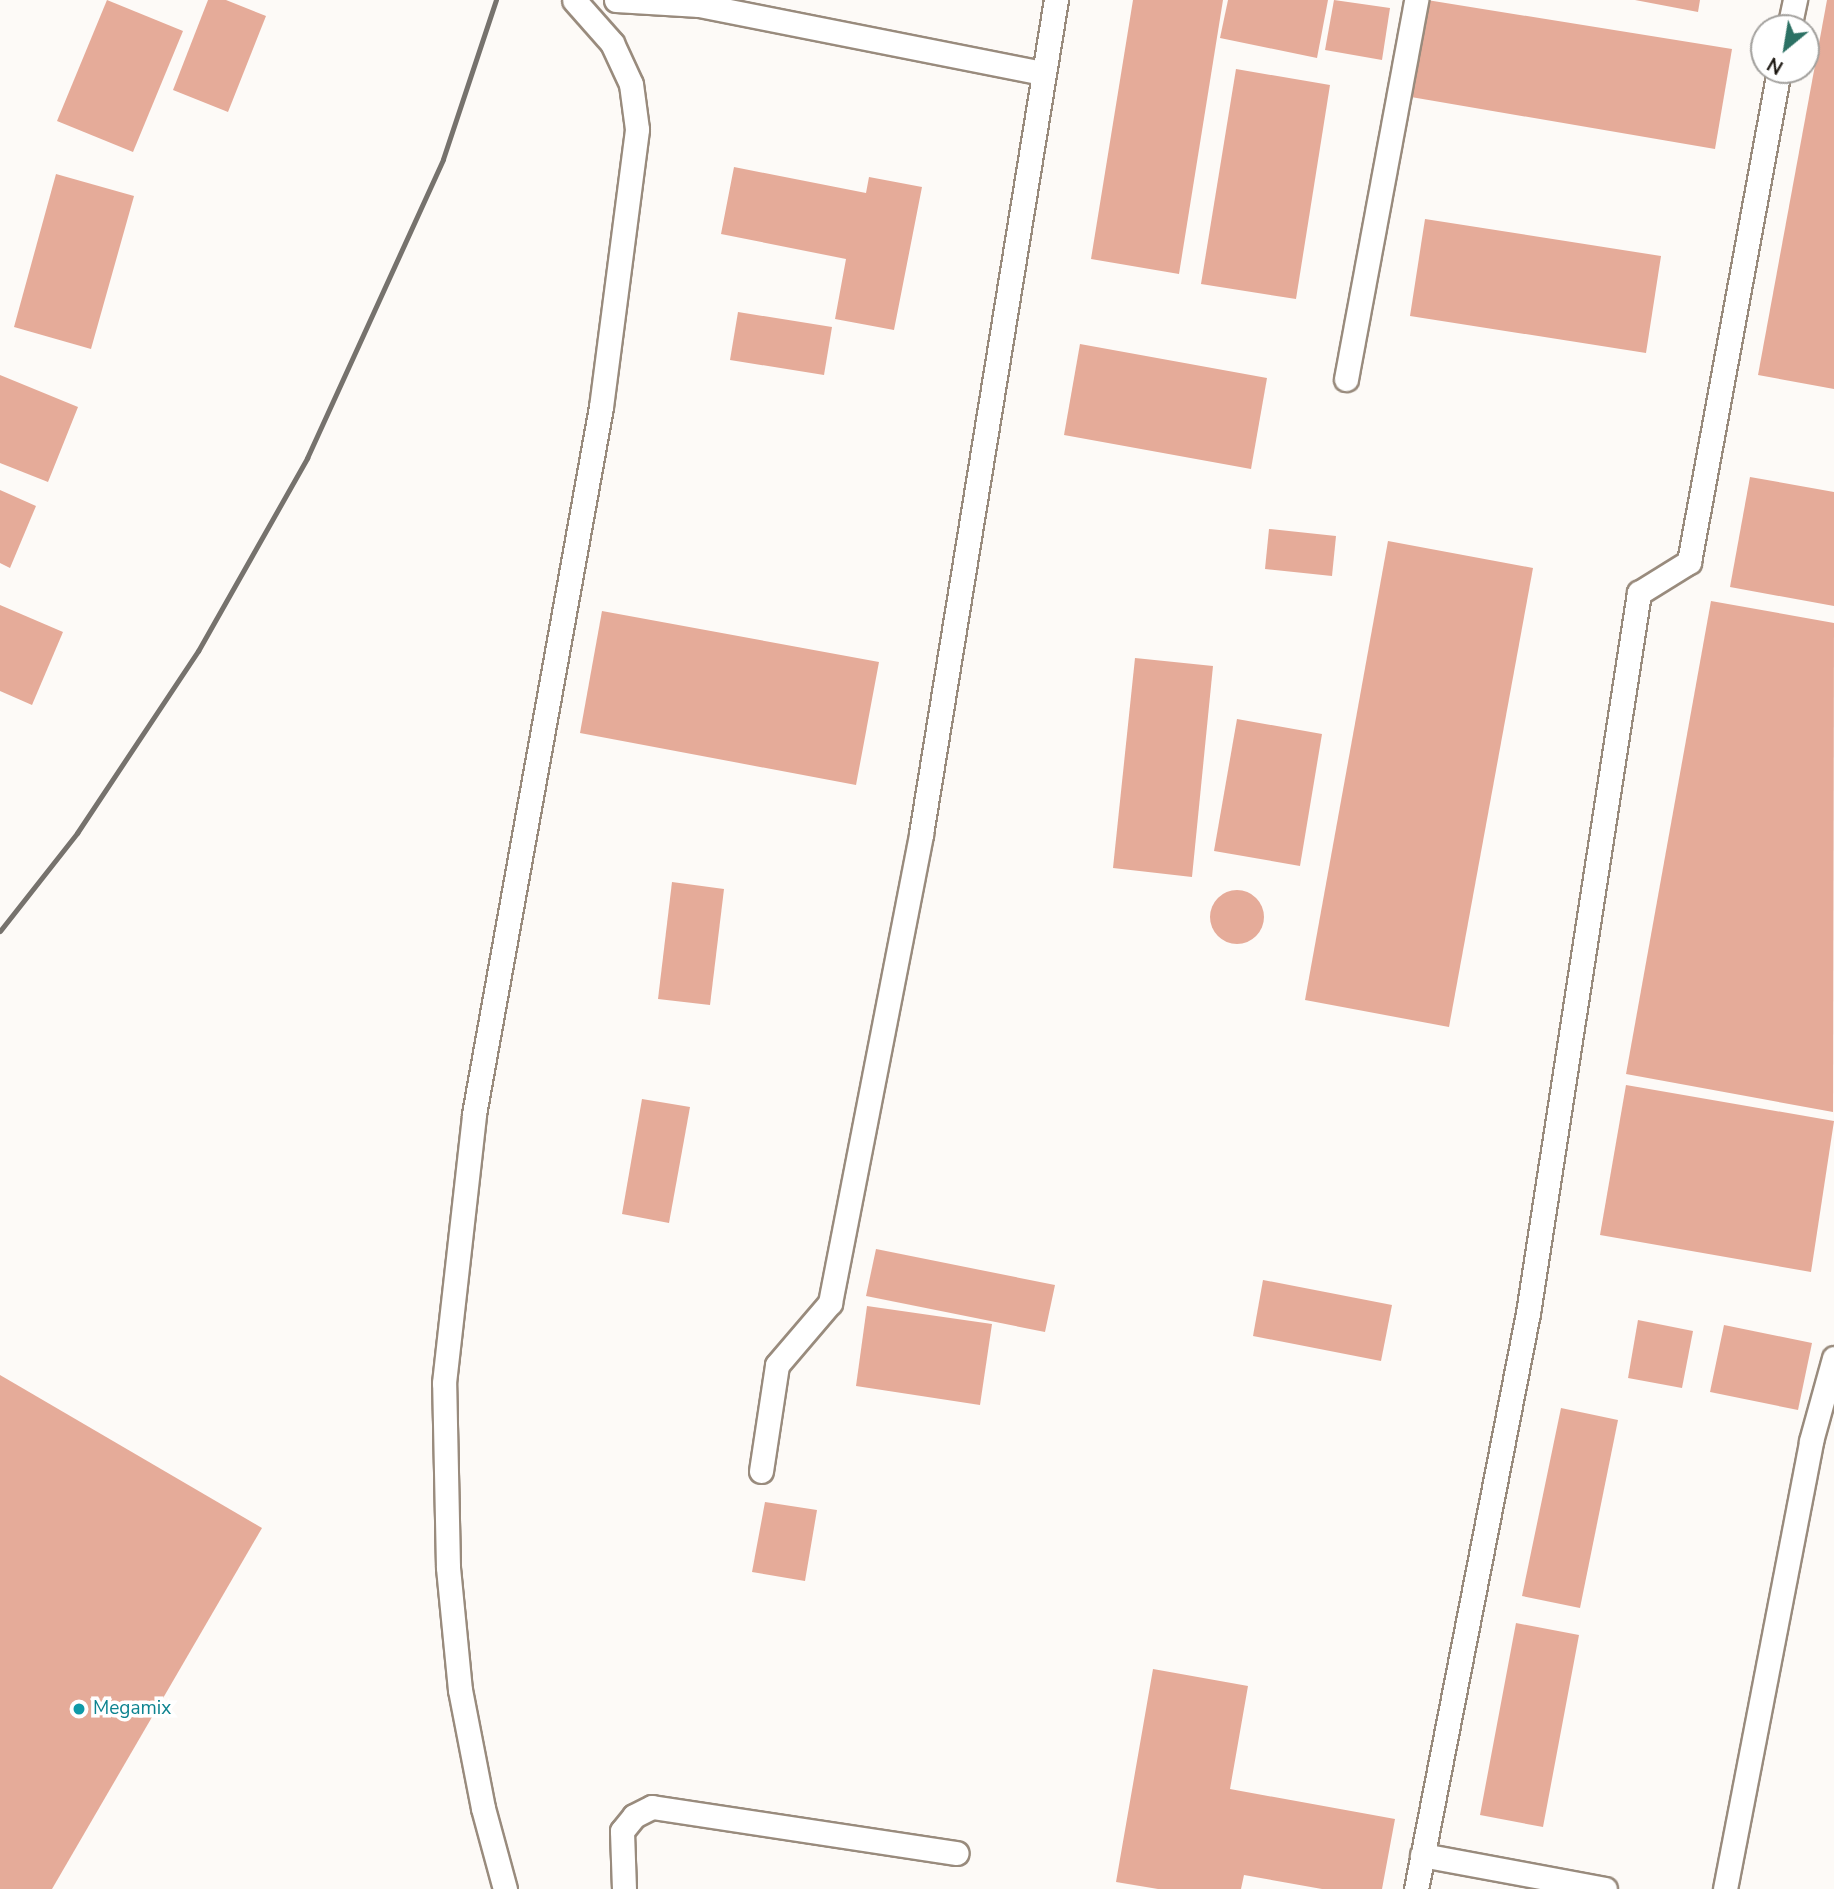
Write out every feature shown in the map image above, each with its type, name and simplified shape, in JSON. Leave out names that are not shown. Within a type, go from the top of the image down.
[{"type":"lane","points":[[505,1889],[483,1808],[460,1689],[448,1567],[444,1383],[474,1114],[601,407],[637,129],[631,84],[612,43],[573,0]]},
{"type":"lane","points":[[616,0],[699,5],[1042,73]]},
{"type":"lane","points":[[761,1471],[777,1364],[830,1303],[921,834],[981,487],[1042,73],[1056,0]]},
{"type":"lane","points":[[1346,379],[1416,0]]},
{"type":"lane","points":[[1416,1889],[1528,1313],[1639,593],[1689,562],[1776,84]]},
{"type":"lane","points":[[1725,1889],[1811,1441],[1834,1358]]},
{"type":"lane","points":[[1811,1441],[1834,1425]]},
{"type":"lane","points":[[624,1889],[622,1831],[634,1816],[652,1807],[957,1853]]},
{"type":"lane","points":[[1422,1855],[1605,1889]]},
{"type":"building","points":[[107,0],[183,31],[133,152],[57,121]]},
{"type":"building","points":[[208,0],[226,0],[266,16],[228,112],[173,90]]},
{"type":"building","points":[[1133,0],[1223,0],[1179,274],[1091,259]]},
{"type":"building","points":[[1228,0],[1328,0],[1317,58],[1220,38]]},
{"type":"building","points":[[1334,0],[1390,8],[1382,60],[1325,50]]},
{"type":"building","points":[[1427,0],[1732,49],[1715,149],[1411,97]]},
{"type":"building","points":[[1635,0],[1700,0],[1698,12]]},
{"type":"building","points":[[1827,0],[1834,0],[1834,389],[1758,375],[1812,84],[1820,84],[1820,38]]},
{"type":"building","points":[[1236,69],[1330,85],[1296,299],[1201,284]]},
{"type":"building","points":[[734,167],[866,193],[869,177],[922,187],[894,330],[835,319],[846,259],[721,234]]},
{"type":"building","points":[[56,174],[134,196],[91,349],[14,327]]},
{"type":"building","points":[[1425,219],[1661,256],[1646,353],[1410,316]]},
{"type":"building","points":[[738,312],[832,327],[824,375],[730,360]]},
{"type":"building","points":[[1080,344],[1267,378],[1251,469],[1064,435]]},
{"type":"building","points":[[0,375],[78,407],[48,482],[0,463]]},
{"type":"building","points":[[1750,477],[1834,492],[1834,606],[1730,587]]},
{"type":"building","points":[[0,490],[36,506],[10,568],[0,563]]},
{"type":"building","points":[[1269,529],[1336,536],[1332,576],[1265,569]]},
{"type":"building","points":[[1388,541],[1533,568],[1449,1027],[1305,1000]]},
{"type":"building","points":[[1711,601],[1834,623],[1833,1112],[1626,1074]]},
{"type":"building","points":[[0,605],[63,632],[32,705],[0,691]]},
{"type":"building","points":[[602,611],[879,662],[856,785],[580,733]]},
{"type":"building","points":[[1135,658],[1213,666],[1192,877],[1113,868]]},
{"type":"building","points":[[1237,719],[1322,734],[1300,866],[1214,851]]},
{"type":"building","points":[[672,882],[724,889],[710,1005],[658,999]]},
{"type":"building","points":[[1237,890],[1256,898],[1264,917],[1256,936],[1237,944],[1218,936],[1210,917],[1218,898]]},
{"type":"building","points":[[1626,1085],[1834,1121],[1811,1272],[1600,1235]]},
{"type":"building","points":[[642,1099],[690,1107],[669,1223],[622,1214]]},
{"type":"building","points":[[876,1249],[1055,1285],[1045,1332],[866,1296]]},
{"type":"building","points":[[1263,1280],[1392,1305],[1381,1361],[1253,1336]]},
{"type":"building","points":[[867,1306],[992,1324],[980,1405],[856,1386]]},
{"type":"building","points":[[1638,1320],[1693,1331],[1682,1388],[1628,1378]]},
{"type":"building","points":[[1724,1325],[1812,1343],[1798,1410],[1710,1392]]},
{"type":"building","name":"Megamix","points":[[0,1375],[262,1528],[52,1889],[0,1889]]},
{"type":"building","points":[[1561,1408],[1618,1420],[1580,1608],[1522,1596]]},
{"type":"building","points":[[765,1502],[817,1510],[805,1581],[752,1572]]},
{"type":"building","points":[[1516,1623],[1579,1635],[1543,1827],[1480,1815]]},
{"type":"building","points":[[1153,1669],[1248,1686],[1230,1789],[1395,1819],[1382,1889],[1322,1889],[1244,1875],[1241,1889],[1158,1889],[1116,1882]]},
{"type":"railway","points":[[0,931],[77,833],[198,651],[307,458],[443,159],[496,0]]},
{"type":"place","name":"Megamix","points":[[79,1709]]}]
